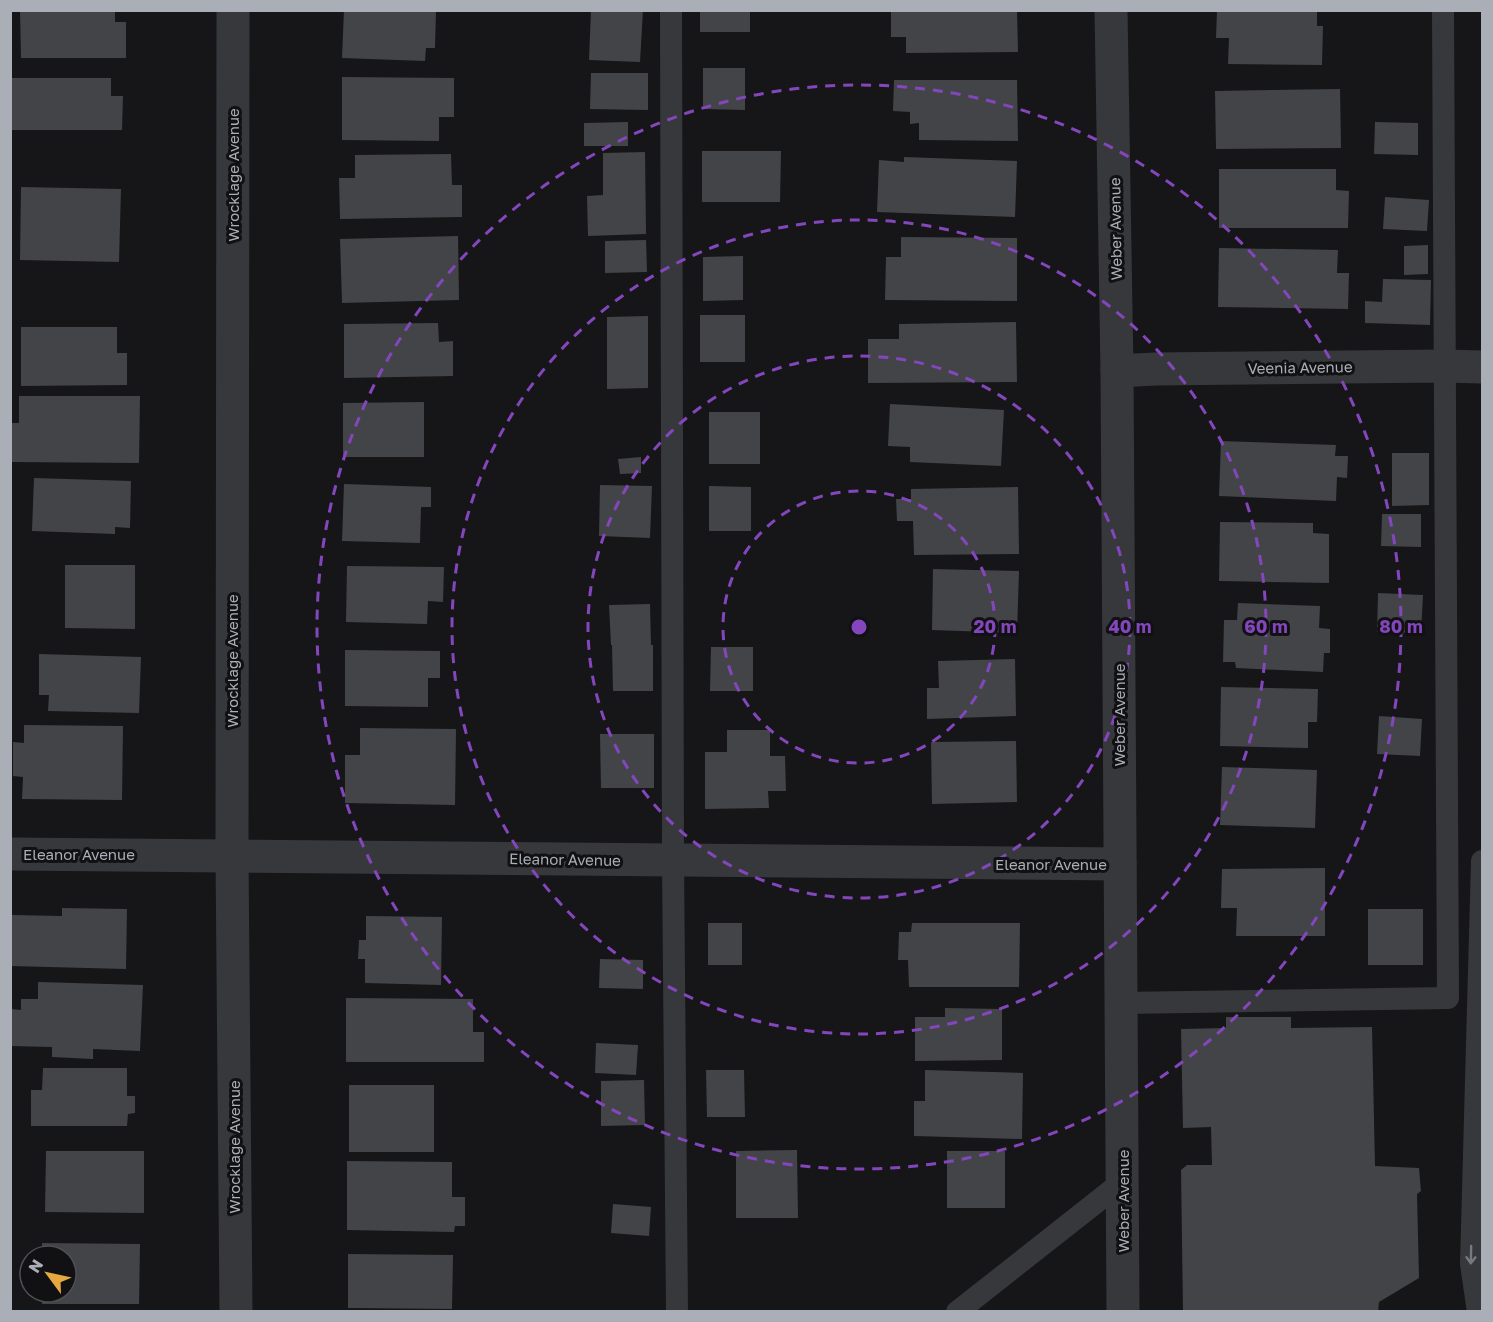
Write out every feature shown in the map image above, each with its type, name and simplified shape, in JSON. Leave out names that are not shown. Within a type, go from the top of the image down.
[{"type":"street","name":"Wrocklage Avenue","points":[[233,10],[232,855],[236,1311]]},
{"type":"street","name":"Weber Avenue","points":[[1111,10],[1117,370],[1124,1311]]},
{"type":"street","name":"Veenia Avenue","points":[[1117,370],[1482,367]]},
{"type":"street","name":"Eleanor Avenue","points":[[10,854],[1120,864]]},
{"type":"lane","points":[[671,10],[673,860],[677,1311]]},
{"type":"lane","points":[[1121,1003],[1448,998],[1443,10]]},
{"type":"lane","points":[[1478,1311],[1471,1264],[1482,861]]},
{"type":"lane","points":[[957,1311],[1122,1182]]},
{"type":"building","points":[[20,10],[115,10],[115,22],[126,22],[126,58],[21,58]]},
{"type":"building","points":[[344,10],[436,10],[435,48],[426,48],[425,61],[342,58]]},
{"type":"building","points":[[591,10],[643,10],[640,62],[589,60]]},
{"type":"building","points":[[700,10],[750,10],[750,32],[700,32]]},
{"type":"building","points":[[891,10],[1017,10],[1018,52],[906,53],[906,37],[891,37]]},
{"type":"building","points":[[1217,10],[1317,10],[1317,26],[1323,26],[1322,65],[1228,64],[1229,38],[1216,38]]},
{"type":"building","points":[[703,68],[745,68],[745,110],[703,109]]},
{"type":"building","points":[[591,73],[648,73],[648,110],[590,109]]},
{"type":"building","points":[[342,77],[454,78],[454,117],[439,117],[439,141],[342,140]]},
{"type":"building","points":[[10,78],[111,78],[111,96],[123,96],[122,130],[10,130]]},
{"type":"building","points":[[894,80],[1017,80],[1018,141],[919,140],[919,123],[910,124],[910,112],[893,111]]},
{"type":"building","points":[[1340,89],[1341,148],[1216,149],[1215,91]]},
{"type":"building","points":[[628,122],[628,146],[584,146],[584,123]]},
{"type":"building","points":[[1375,122],[1418,123],[1418,155],[1374,154]]},
{"type":"building","points":[[702,151],[781,151],[780,202],[702,202]]},
{"type":"building","points":[[645,152],[646,234],[588,236],[587,196],[603,195],[603,153]]},
{"type":"building","points":[[451,154],[452,185],[462,185],[462,217],[340,219],[339,178],[355,178],[355,155]]},
{"type":"building","points":[[904,157],[1017,161],[1015,217],[877,212],[879,160],[904,162]]},
{"type":"building","points":[[1219,169],[1336,169],[1336,190],[1349,191],[1348,228],[1219,228]]},
{"type":"building","points":[[21,187],[121,189],[119,262],[20,260]]},
{"type":"building","points":[[1385,197],[1429,200],[1427,231],[1383,229]]},
{"type":"building","points":[[458,236],[459,300],[342,303],[340,239]]},
{"type":"building","points":[[901,237],[1017,238],[1017,301],[885,300],[886,257],[901,257]]},
{"type":"building","points":[[646,240],[647,272],[605,273],[605,241]]},
{"type":"building","points":[[1428,245],[1428,274],[1404,275],[1404,246]]},
{"type":"building","points":[[1219,248],[1338,250],[1337,273],[1349,273],[1348,309],[1218,307]]},
{"type":"building","points":[[743,256],[743,300],[703,301],[703,257]]},
{"type":"building","points":[[1383,279],[1431,280],[1430,325],[1365,323],[1365,301],[1382,302]]},
{"type":"building","points":[[700,315],[745,315],[745,362],[700,362]]},
{"type":"building","points":[[648,316],[648,388],[607,389],[607,317]]},
{"type":"building","points":[[1016,322],[1017,382],[868,383],[868,339],[899,339],[899,324]]},
{"type":"building","points":[[438,323],[439,342],[453,341],[453,376],[344,378],[344,324]]},
{"type":"building","points":[[21,327],[117,327],[117,353],[127,353],[127,385],[21,386]]},
{"type":"building","points":[[19,396],[140,396],[139,463],[10,462],[10,423],[19,423]]},
{"type":"building","points":[[424,402],[424,457],[343,457],[343,403]]},
{"type":"building","points":[[890,404],[1004,410],[1001,466],[910,462],[910,447],[888,446]]},
{"type":"building","points":[[709,412],[760,412],[760,464],[709,464]]},
{"type":"building","points":[[1221,441],[1336,445],[1335,456],[1348,456],[1347,478],[1337,477],[1336,501],[1219,496]]},
{"type":"building","points":[[1392,453],[1429,453],[1429,505],[1392,506]]},
{"type":"building","points":[[641,457],[641,473],[620,474],[618,459]]},
{"type":"building","points":[[34,478],[131,481],[130,528],[115,527],[115,534],[32,531]]},
{"type":"building","points":[[344,484],[431,487],[431,507],[421,507],[420,543],[342,541]]},
{"type":"building","points":[[600,485],[652,486],[650,538],[599,536]]},
{"type":"building","points":[[709,486],[751,487],[751,531],[709,531]]},
{"type":"building","points":[[1018,487],[1019,554],[914,555],[913,521],[897,521],[896,499],[911,499],[911,489]]},
{"type":"building","points":[[1382,514],[1421,514],[1421,547],[1381,546]]},
{"type":"building","points":[[1220,522],[1313,523],[1313,533],[1329,534],[1329,583],[1219,581]]},
{"type":"building","points":[[65,565],[135,565],[135,629],[65,628]]},
{"type":"building","points":[[347,566],[444,567],[443,602],[428,601],[427,624],[346,622]]},
{"type":"building","points":[[933,569],[1019,571],[1017,633],[932,630]]},
{"type":"building","points":[[1378,593],[1423,595],[1421,633],[1377,632]]},
{"type":"building","points":[[1238,603],[1320,606],[1319,628],[1330,629],[1330,653],[1324,653],[1323,672],[1236,668],[1235,662],[1223,662],[1224,620],[1237,620]]},
{"type":"building","points":[[650,604],[653,691],[613,691],[609,605]]},
{"type":"building","points":[[711,647],[753,647],[753,691],[710,691]]},
{"type":"building","points":[[345,650],[440,651],[440,678],[428,678],[428,707],[345,706]]},
{"type":"building","points":[[39,654],[141,657],[139,713],[48,711],[49,695],[39,695]]},
{"type":"building","points":[[1015,659],[1016,716],[927,719],[927,688],[939,688],[938,661]]},
{"type":"building","points":[[1221,687],[1318,689],[1317,722],[1308,722],[1308,748],[1220,746]]},
{"type":"building","points":[[1379,716],[1422,719],[1420,756],[1377,754]]},
{"type":"building","points":[[24,725],[123,726],[122,800],[22,799],[23,777],[13,776],[13,742],[24,743]]},
{"type":"building","points":[[360,728],[456,729],[455,805],[345,803],[345,755],[360,755]]},
{"type":"building","points":[[727,730],[770,730],[770,756],[785,756],[786,791],[768,791],[769,808],[705,809],[705,752],[727,752]]},
{"type":"building","points":[[600,734],[654,734],[654,788],[601,788]]},
{"type":"building","points":[[1016,741],[1017,802],[932,804],[931,742]]},
{"type":"building","points":[[1222,767],[1317,770],[1315,828],[1220,825]]},
{"type":"building","points":[[1325,868],[1325,936],[1236,936],[1237,908],[1221,908],[1222,869]]},
{"type":"building","points":[[62,908],[127,909],[126,969],[10,966],[12,915],[62,916]]},
{"type":"building","points":[[1368,909],[1423,909],[1423,965],[1368,965]]},
{"type":"building","points":[[366,916],[442,917],[441,985],[365,983],[365,959],[358,959],[359,940],[366,940]]},
{"type":"building","points":[[708,923],[742,923],[742,965],[708,965]]},
{"type":"building","points":[[912,923],[1020,923],[1019,987],[909,987],[908,960],[898,960],[899,932],[911,932]]},
{"type":"building","points":[[600,959],[643,960],[643,989],[599,988]]},
{"type":"building","points":[[38,982],[143,985],[140,1051],[93,1049],[93,1059],[52,1057],[52,1047],[10,1046],[11,1009],[21,1010],[21,999],[38,999]]},
{"type":"building","points":[[346,998],[473,999],[473,1032],[484,1032],[484,1062],[346,1062]]},
{"type":"building","points":[[945,1008],[1002,1009],[1002,1060],[915,1061],[915,1017],[945,1017]]},
{"type":"building","points":[[1226,1017],[1291,1017],[1291,1028],[1372,1027],[1375,1166],[1419,1168],[1421,1191],[1417,1194],[1419,1278],[1379,1302],[1378,1312],[1183,1312],[1181,1170],[1187,1165],[1212,1165],[1211,1127],[1183,1128],[1181,1029],[1226,1028]]},
{"type":"building","points":[[596,1043],[638,1045],[636,1075],[595,1073]]},
{"type":"building","points":[[43,1068],[127,1068],[127,1096],[135,1096],[135,1113],[128,1114],[127,1126],[31,1126],[31,1090],[42,1090]]},
{"type":"building","points":[[706,1070],[744,1070],[745,1117],[707,1117]]},
{"type":"building","points":[[925,1070],[1023,1073],[1022,1139],[914,1136],[914,1101],[925,1101]]},
{"type":"building","points":[[644,1080],[645,1125],[601,1126],[601,1081]]},
{"type":"building","points":[[349,1085],[434,1085],[434,1152],[349,1152]]},
{"type":"building","points":[[797,1150],[798,1218],[736,1218],[736,1151]]},
{"type":"building","points":[[46,1151],[144,1151],[144,1213],[45,1212]]},
{"type":"building","points":[[947,1151],[1005,1151],[1005,1208],[947,1208]]},
{"type":"building","points":[[347,1161],[452,1162],[452,1197],[465,1197],[465,1226],[455,1226],[454,1232],[347,1230]]},
{"type":"building","points":[[613,1204],[651,1207],[649,1236],[611,1233]]},
{"type":"building","points":[[42,1243],[140,1244],[139,1304],[78,1304],[78,1244]]},
{"type":"building","points":[[348,1254],[453,1255],[452,1309],[348,1308]]}]
